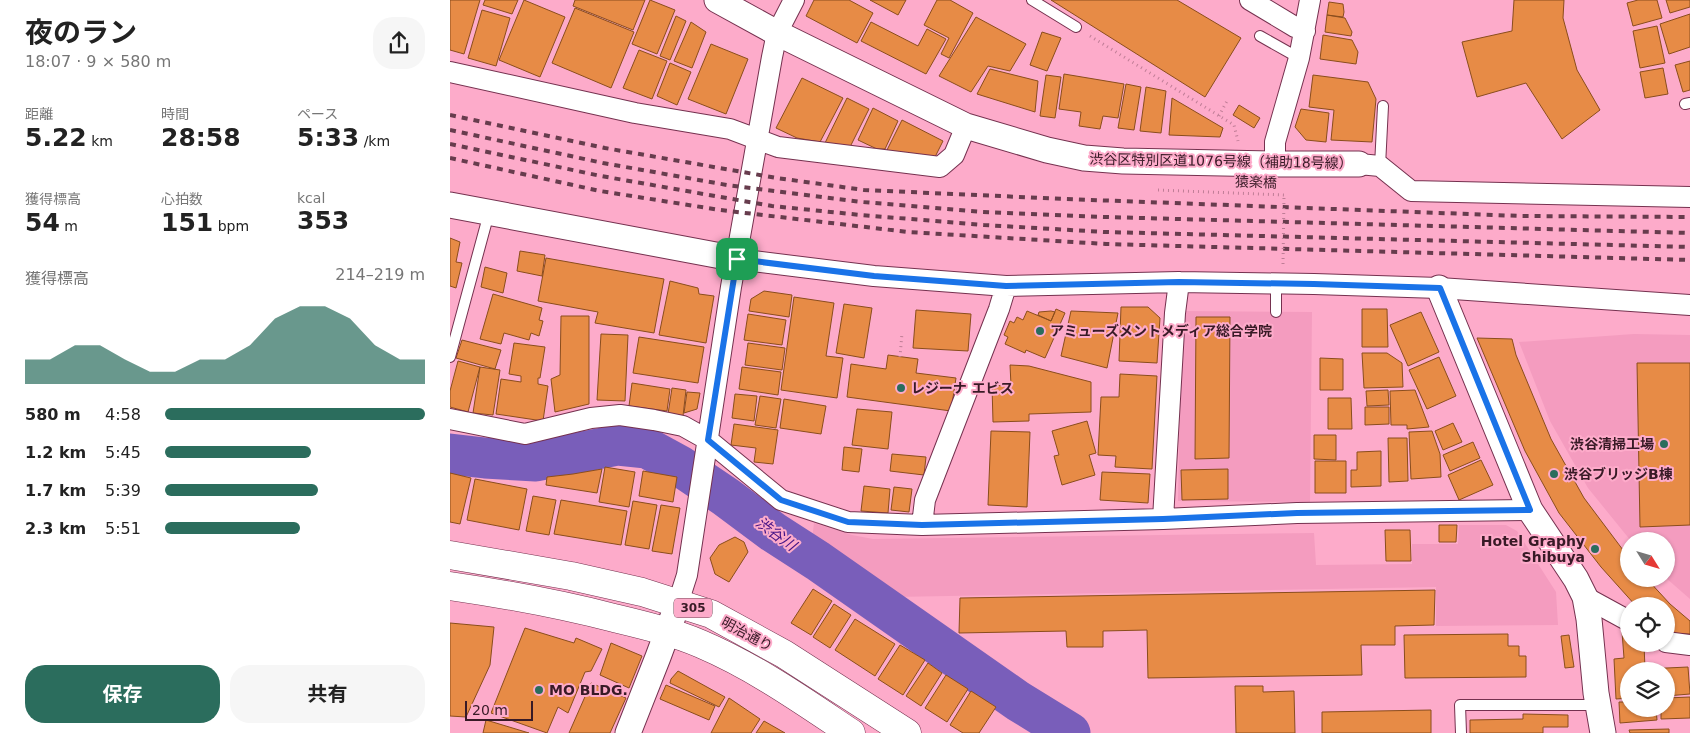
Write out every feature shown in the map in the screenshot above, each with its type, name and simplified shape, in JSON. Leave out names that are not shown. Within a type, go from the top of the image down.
[{"type":"main road","name":"明治通り","points":[[450,555],[571,576],[642,592],[711,614],[820,676],[907,733]]},
{"type":"main road","name":"明治通り","points":[[450,586],[564,605],[667,632],[700,643],[735,660],[851,733]]},
{"type":"street","name":"渋谷区特別区道1076号線（補助18号線）","points":[[717,0],[777,33],[966,126],[1047,150],[1084,158],[1123,161],[1369,165]]},
{"type":"street","points":[[628,733],[688,575],[756,139],[777,33],[794,0]]},
{"type":"street","points":[[1250,0],[1305,31]]},
{"type":"street","points":[[1275,164],[1275,142],[1299,58],[1310,0]]},
{"type":"street","points":[[450,72],[635,113],[730,130],[778,147],[940,167],[954,155],[966,126]]},
{"type":"street","points":[[1369,165],[1411,191],[1690,197]]},
{"type":"street","points":[[450,204],[737,259],[874,276],[1006,286],[1179,282],[1440,288],[1690,304]]},
{"type":"street","points":[[1163,519],[1175,313],[1179,282]]},
{"type":"street","points":[[922,525],[925,500],[999,309],[1006,286]]},
{"type":"street","points":[[1440,288],[1530,510],[1576,579],[1585,597],[1604,733]]},
{"type":"street","points":[[450,419],[525,434],[591,418],[620,415],[683,426],[781,500],[848,522],[922,525],[1163,519],[1272,508],[1530,510]]},
{"type":"street","points":[[1585,597],[1620,616]]},
{"type":"street","points":[[1675,643],[1690,645]]},
{"type":"lane","points":[[1032,0],[1076,27]]},
{"type":"lane","points":[[1260,36],[1299,58]]},
{"type":"lane","points":[[1369,165],[1383,106]]},
{"type":"lane","points":[[450,357],[453,333],[489,213]]},
{"type":"lane","points":[[1276,283],[1276,312]]},
{"type":"lane","points":[[1461,733],[1460,705],[1599,705]]},
{"type":"path","points":[[1076,27],[1234,125],[1239,145]]},
{"type":"path","points":[[1219,116],[1228,99]]},
{"type":"path","name":"猿楽橋","points":[[1158,190],[1284,195],[1283,264]]},
{"type":"path","points":[[900,357],[902,333]]},
{"type":"shaded area","points":[[1181,311],[1312,312],[1310,502],[1178,501]]},
{"type":"shaded area","points":[[1634,334],[1690,335],[1690,599],[1675,586],[1675,532],[1624,532],[1588,488],[1550,421],[1519,342]]},
{"type":"shaded area","points":[[814,523],[852,535],[873,539],[1314,533],[1316,565],[1412,564],[1412,544],[1458,544],[1459,525],[1506,525],[1517,531],[1556,592],[1558,625],[1436,626],[1436,587],[893,597],[812,540]]},
{"type":"building","points":[[450,0],[480,0],[464,54],[450,50]]},
{"type":"building","points":[[485,0],[518,0],[512,14],[483,5]]},
{"type":"building","points":[[524,0],[565,17],[540,77],[499,60]]},
{"type":"building","points":[[575,0],[645,0],[633,30],[573,6]]},
{"type":"building","points":[[650,0],[675,10],[657,54],[632,44]]},
{"type":"building","points":[[814,0],[849,0],[873,13],[857,43],[806,16]]},
{"type":"building","points":[[870,0],[906,0],[898,15]]},
{"type":"building","points":[[937,0],[950,0],[973,13],[949,58],[941,54],[949,38],[924,25]]},
{"type":"building","points":[[1051,0],[1177,0],[1241,38],[1205,97]]},
{"type":"building","points":[[1514,0],[1564,0],[1563,18],[1577,70],[1600,110],[1562,139],[1526,83],[1477,97],[1462,42],[1512,31]]},
{"type":"building","points":[[1638,0],[1657,0],[1662,18],[1633,26],[1627,3]]},
{"type":"building","points":[[1666,0],[1690,0],[1690,7],[1670,13]]},
{"type":"building","points":[[1329,2],[1343,4],[1343,17],[1327,15]]},
{"type":"building","points":[[575,8],[634,32],[611,88],[552,63]]},
{"type":"building","points":[[482,10],[510,18],[496,66],[468,58]]},
{"type":"building","points":[[1690,14],[1690,47],[1669,54],[1660,24]]},
{"type":"building","points":[[1327,15],[1345,18],[1352,32],[1351,36],[1325,32]]},
{"type":"building","points":[[676,16],[686,21],[670,60],[660,56]]},
{"type":"building","points":[[976,17],[1026,44],[1010,71],[988,66],[971,92],[939,76]]},
{"type":"building","points":[[691,22],[706,32],[692,68],[674,61]]},
{"type":"building","points":[[871,22],[918,46],[927,29],[946,39],[926,74],[861,41]]},
{"type":"building","points":[[1657,26],[1665,63],[1640,68],[1633,31]]},
{"type":"building","points":[[1042,32],[1061,38],[1047,71],[1030,65]]},
{"type":"building","points":[[1323,35],[1352,40],[1358,52],[1356,64],[1320,59]]},
{"type":"building","points":[[711,44],[748,59],[726,114],[688,99]]},
{"type":"building","points":[[639,50],[667,61],[652,99],[623,88]]},
{"type":"building","points":[[1690,61],[1690,90],[1683,92],[1675,65]]},
{"type":"building","points":[[670,63],[691,72],[677,105],[657,96]]},
{"type":"building","points":[[1663,68],[1668,94],[1645,98],[1640,72]]},
{"type":"building","points":[[990,69],[1038,81],[1035,112],[977,94]]},
{"type":"building","points":[[1064,74],[1124,84],[1118,118],[1103,116],[1100,129],[1079,126],[1081,112],[1059,109]]},
{"type":"building","points":[[1046,75],[1061,77],[1055,118],[1040,116]]},
{"type":"building","points":[[1313,75],[1368,82],[1376,99],[1372,142],[1331,140],[1334,110],[1309,107]]},
{"type":"building","points":[[802,78],[843,98],[820,142],[797,138],[776,128]]},
{"type":"building","points":[[1126,84],[1141,87],[1134,130],[1118,128]]},
{"type":"building","points":[[1146,87],[1166,91],[1161,133],[1140,131]]},
{"type":"building","points":[[847,98],[869,109],[850,147],[825,143]]},
{"type":"building","points":[[1172,98],[1223,128],[1220,137],[1169,135]]},
{"type":"building","points":[[1239,105],[1260,118],[1254,128],[1233,115]]},
{"type":"building","points":[[873,108],[898,121],[885,149],[877,149],[858,140]]},
{"type":"building","points":[[1301,109],[1329,113],[1326,142],[1306,140],[1295,127]]},
{"type":"building","points":[[902,120],[943,141],[935,157],[893,153],[887,150]]},
{"type":"building","points":[[450,238],[460,242],[456,262],[462,263],[456,288],[450,286]]},
{"type":"building","points":[[520,251],[545,255],[542,276],[517,271]]},
{"type":"building","points":[[546,258],[664,279],[654,333],[595,323],[598,312],[538,301]]},
{"type":"building","points":[[485,267],[507,273],[503,293],[481,287]]},
{"type":"building","points":[[670,281],[698,288],[699,294],[714,296],[706,343],[659,335]]},
{"type":"building","points":[[764,291],[792,295],[789,317],[749,311],[751,299]]},
{"type":"building","points":[[493,294],[542,308],[539,320],[543,321],[539,336],[531,333],[529,340],[504,333],[501,344],[480,339]]},
{"type":"building","points":[[794,297],[834,303],[826,356],[843,358],[837,398],[781,390]]},
{"type":"building","points":[[844,304],[872,308],[864,358],[836,353]]},
{"type":"building","points":[[1121,307],[1148,307],[1160,318],[1157,363],[1119,361]]},
{"type":"building","points":[[1056,309],[1065,313],[1045,358],[1026,350],[1025,353],[1005,344],[1008,337],[1004,335],[1010,321],[1014,323],[1017,317],[1023,320],[1027,311],[1051,321]]},
{"type":"building","points":[[1362,309],[1387,309],[1388,347],[1362,347]]},
{"type":"building","points":[[916,310],[971,314],[968,351],[913,348]]},
{"type":"building","points":[[1071,311],[1118,313],[1107,368],[1061,356]]},
{"type":"building","points":[[1039,312],[1055,312],[1051,321],[1038,315]]},
{"type":"building","points":[[1421,312],[1439,352],[1408,366],[1390,325]]},
{"type":"building","points":[[748,314],[786,320],[782,345],[744,340]]},
{"type":"building","points":[[561,316],[589,316],[589,404],[555,412],[551,379],[560,375]]},
{"type":"building","points":[[1196,317],[1230,317],[1229,458],[1195,459]]},
{"type":"building","points":[[601,334],[628,335],[625,401],[597,400]]},
{"type":"building","points":[[639,337],[704,347],[698,383],[633,373]]},
{"type":"building","name":"渋谷ブリッジB棟","points":[[1477,338],[1512,339],[1516,355],[1551,439],[1584,498],[1620,546],[1620,588],[1655,588],[1664,597],[1628,597],[1601,567],[1559,513],[1525,451]]},
{"type":"building","points":[[462,340],[501,350],[495,369],[456,358]]},
{"type":"building","points":[[514,343],[545,347],[540,378],[538,378],[538,384],[548,386],[543,421],[496,414],[501,379],[521,382],[521,376],[509,374]]},
{"type":"building","points":[[748,343],[785,348],[782,370],[745,365]]},
{"type":"building","points":[[1362,353],[1387,353],[1402,363],[1403,387],[1364,388]]},
{"type":"building","name":"レジーナ エビス","points":[[888,355],[918,359],[916,373],[956,378],[951,411],[847,397],[851,364],[886,369]]},
{"type":"building","points":[[1439,357],[1456,396],[1427,409],[1409,370]]},
{"type":"building","points":[[1320,358],[1343,359],[1343,390],[1320,390]]},
{"type":"building","points":[[458,361],[480,367],[468,412],[450,407],[450,391]]},
{"type":"building","name":"渋谷清掃工場","points":[[1637,363],[1690,363],[1690,525],[1640,527]]},
{"type":"building","points":[[1010,365],[1029,366],[1091,382],[1091,412],[1029,414],[1029,421],[993,422],[992,386],[1011,385]]},
{"type":"building","points":[[480,367],[500,370],[493,415],[473,413]]},
{"type":"building","points":[[742,367],[781,372],[778,395],[739,389]]},
{"type":"building","points":[[1120,374],[1157,376],[1152,469],[1115,467],[1116,456],[1098,455],[1101,397],[1119,397]]},
{"type":"building","points":[[632,383],[670,389],[667,411],[629,406]]},
{"type":"building","points":[[672,388],[686,390],[683,416],[668,414]]},
{"type":"building","points":[[1388,390],[1389,405],[1367,406],[1366,391]]},
{"type":"building","points":[[1415,390],[1429,427],[1407,429],[1407,425],[1391,425],[1390,391]]},
{"type":"building","points":[[687,392],[700,393],[697,409],[684,413]]},
{"type":"building","points":[[735,394],[757,396],[754,421],[732,418]]},
{"type":"building","points":[[760,396],[781,399],[776,428],[755,425]]},
{"type":"building","points":[[1328,398],[1351,398],[1352,429],[1328,429]]},
{"type":"building","points":[[784,399],[826,406],[821,434],[780,428]]},
{"type":"building","points":[[1365,407],[1389,407],[1389,424],[1365,425]]},
{"type":"building","points":[[857,409],[892,412],[888,449],[852,445]]},
{"type":"building","points":[[1087,421],[1096,453],[1089,455],[1095,475],[1062,485],[1054,456],[1059,455],[1052,431]]},
{"type":"building","points":[[1453,423],[1462,442],[1443,450],[1435,431]]},
{"type":"building","points":[[734,424],[778,430],[773,464],[754,462],[756,448],[731,445]]},
{"type":"building","points":[[991,431],[1030,432],[1027,507],[988,505]]},
{"type":"building","points":[[1432,431],[1440,454],[1441,477],[1411,479],[1409,432]]},
{"type":"building","points":[[1314,435],[1336,435],[1336,460],[1314,459]]},
{"type":"building","points":[[1388,438],[1407,438],[1408,481],[1389,482]]},
{"type":"building","points":[[1473,442],[1480,458],[1450,471],[1443,455]]},
{"type":"building","points":[[844,447],[862,449],[859,472],[842,470]]},
{"type":"building","points":[[1381,451],[1381,486],[1351,487],[1351,470],[1357,470],[1357,452]]},
{"type":"building","points":[[892,454],[926,457],[924,475],[890,471]]},
{"type":"building","points":[[1481,460],[1493,485],[1459,500],[1448,475]]},
{"type":"building","points":[[1315,461],[1346,461],[1346,493],[1315,493]]},
{"type":"building","points":[[605,467],[635,472],[629,507],[599,502]]},
{"type":"building","points":[[602,469],[597,493],[546,485],[547,477]]},
{"type":"building","points":[[1228,469],[1228,499],[1182,500],[1181,470]]},
{"type":"building","points":[[643,471],[677,477],[673,502],[639,496]]},
{"type":"building","points":[[1102,472],[1150,474],[1148,503],[1100,500]]},
{"type":"building","points":[[450,473],[471,478],[460,524],[450,522]]},
{"type":"building","points":[[475,479],[527,489],[519,530],[467,520]]},
{"type":"building","points":[[864,486],[890,489],[888,513],[861,511]]},
{"type":"building","points":[[894,487],[912,489],[909,512],[891,510]]},
{"type":"building","points":[[533,496],[556,500],[549,535],[526,531]]},
{"type":"building","points":[[561,500],[627,511],[621,545],[554,534]]},
{"type":"building","points":[[633,501],[657,505],[649,549],[625,545]]},
{"type":"building","points":[[661,505],[680,508],[672,554],[652,551]]},
{"type":"building","points":[[1439,525],[1457,525],[1456,542],[1439,542]]},
{"type":"building","points":[[1385,530],[1410,530],[1411,561],[1386,561]]},
{"type":"building","points":[[735,537],[744,542],[748,552],[729,582],[715,574],[710,558],[719,545]]},
{"type":"building","points":[[813,589],[832,601],[811,635],[791,623]]},
{"type":"building","points":[[1435,590],[1434,625],[1395,626],[1395,645],[1361,645],[1362,675],[1148,678],[1147,630],[1103,631],[1103,647],[1067,647],[1066,631],[959,633],[960,598]]},
{"type":"building","points":[[834,604],[851,615],[830,648],[813,637]]},
{"type":"building","name":"渋谷ブリッジB棟","points":[[1675,608],[1690,621],[1690,634],[1675,633]]},
{"type":"building","points":[[855,619],[895,644],[875,676],[835,650]]},
{"type":"building","points":[[450,623],[494,627],[490,665],[466,717],[450,716]]},
{"type":"building","name":"MO BLDG.","points":[[525,628],[574,643],[576,638],[602,649],[591,671],[585,672],[568,713],[558,707],[547,733],[491,713]]},
{"type":"building","points":[[1508,634],[1508,646],[1519,646],[1519,656],[1526,656],[1526,677],[1405,678],[1404,635]]},
{"type":"building","points":[[1569,635],[1574,667],[1565,668],[1561,636]]},
{"type":"building","points":[[611,643],[642,656],[629,688],[600,675]]},
{"type":"building","points":[[900,645],[925,660],[903,695],[878,679]]},
{"type":"building","points":[[1624,652],[1644,652],[1645,662],[1620,662],[1620,699],[1616,699],[1614,659],[1624,658]]},
{"type":"building","points":[[928,663],[942,673],[921,706],[906,696]]},
{"type":"building","points":[[1688,667],[1690,694],[1675,695],[1675,668]]},
{"type":"building","points":[[678,671],[725,697],[719,707],[670,683]]},
{"type":"building","points":[[946,675],[968,689],[947,722],[925,708]]},
{"type":"building","points":[[591,683],[626,698],[610,733],[569,733]]},
{"type":"building","points":[[666,685],[715,706],[709,720],[660,699]]},
{"type":"building","points":[[1235,686],[1263,686],[1263,692],[1294,691],[1295,733],[1236,733]]},
{"type":"building","points":[[971,691],[996,707],[979,733],[963,733],[950,725]]},
{"type":"building","points":[[1690,697],[1690,718],[1661,719],[1661,717],[1675,717],[1675,698]]},
{"type":"building","points":[[729,698],[760,719],[751,733],[711,733]]},
{"type":"building","points":[[1619,702],[1620,717],[1657,717],[1657,720],[1620,723]]},
{"type":"building","points":[[1431,710],[1431,733],[1322,733],[1322,712]]},
{"type":"building","points":[[1523,714],[1568,715],[1568,727],[1543,727],[1543,733],[1470,733],[1470,720],[1523,719]]},
{"type":"building","points":[[486,720],[529,733],[483,733]]},
{"type":"building","points":[[764,721],[785,733],[756,733]]},
{"type":"building","points":[[1669,729],[1669,733],[1630,733],[1629,730]]},
{"type":"waterway","name":"渋谷川","points":[[450,454],[536,461],[618,445],[647,448],[680,466],[1018,701],[1070,733]]},
{"type":"railway","points":[[450,115],[605,148],[777,178],[864,190],[1521,216],[1690,217]]},
{"type":"railway","points":[[450,130],[603,163],[727,185],[862,202],[983,212],[1106,217],[1690,233]]},
{"type":"railway","points":[[450,144],[601,176],[772,206],[861,215],[1105,232],[1690,247]]},
{"type":"railway","points":[[450,158],[600,191],[720,210],[908,232],[1106,244],[1690,260]]},
{"type":"place","name":"アミューズメントメディア総合学院","points":[[1040,331]]},
{"type":"place","name":"レジーナ エビス","points":[[901,388]]},
{"type":"place","name":"渋谷清掃工場","points":[[1664,444]]},
{"type":"place","name":"渋谷ブリッジB棟","points":[[1554,474]]},
{"type":"place","name":"Hotel Graphy Shibuya","points":[[1595,549]]},
{"type":"place","name":"MO BLDG.","points":[[539,690]]},
{"type":"route","points":[[737,259],[874,276],[1006,286],[1179,282],[1440,288],[1530,510],[1297,513],[1163,519],[922,525],[848,522],[781,500],[708,440],[737,259]]}]
